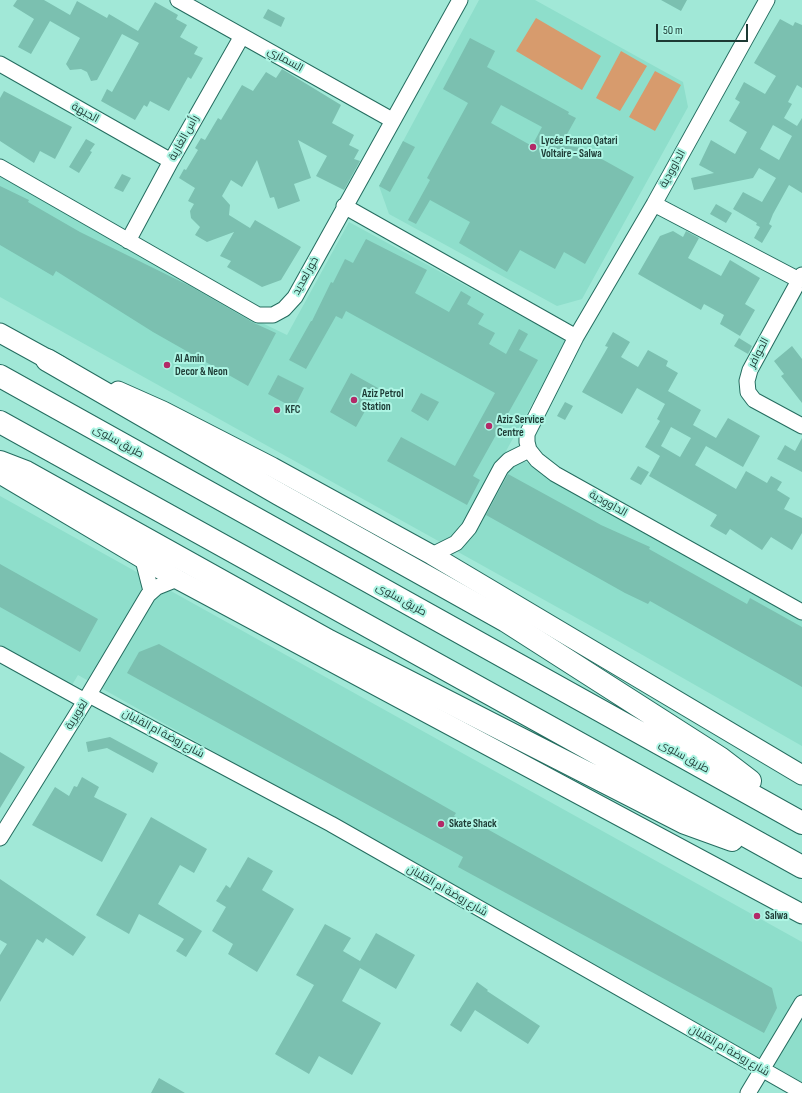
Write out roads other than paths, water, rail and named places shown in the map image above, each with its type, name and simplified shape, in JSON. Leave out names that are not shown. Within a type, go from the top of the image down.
[{"type":"highway","points":[[47,360],[279,494],[506,621],[720,758],[802,821]]},
{"type":"highway","name":"طريق سلوى","points":[[0,376],[802,821]]},
{"type":"highway","points":[[0,422],[798,865]]},
{"type":"highway","points":[[0,462],[26,472],[329,642],[685,823],[798,865]]},
{"type":"main road","points":[[0,333],[47,360],[163,411],[245,453],[432,556],[802,775]]},
{"type":"main road","points":[[0,474],[177,579],[802,914]]},
{"type":"street","name":"السماري","points":[[178,0],[392,120]]},
{"type":"street","name":"خور لعديد","points":[[0,167],[258,316],[272,315],[284,309],[295,298],[344,206],[460,0]]},
{"type":"street","name":"الداوودية","points":[[767,0],[654,204],[576,337],[527,434],[529,450],[536,460],[555,474],[802,612]]},
{"type":"street","name":"رأس الغارية","points":[[128,241],[171,161],[242,36]]},
{"type":"street","name":"الجبهة","points":[[0,64],[171,161]]},
{"type":"street","name":"الحوافر","points":[[654,204],[800,278],[750,370],[747,381],[748,392],[754,400],[802,426]]},
{"type":"street","points":[[344,206],[576,337]]},
{"type":"street","points":[[432,556],[456,543],[469,528],[501,468],[509,460],[529,450]]},
{"type":"street","points":[[456,543],[459,571]]},
{"type":"street","points":[[143,560],[151,591],[177,579]]},
{"type":"street","name":"لغويرية","points":[[0,838],[87,698],[151,591]]},
{"type":"street","name":"شارع روضة ام القلبان","points":[[0,654],[331,824],[802,1092]]},
{"type":"street","points":[[748,1093],[802,1003]]},
{"type":"place","name":"Lycée Franco Qatari Voltaire - Salwa","points":[[533,147]]},
{"type":"place","name":"Al Amin Decor & Neon","points":[[167,365]]},
{"type":"place","name":"Aziz Petrol Station","points":[[354,400]]},
{"type":"place","name":"KFC","points":[[277,410]]},
{"type":"place","name":"Aziz Service Centre","points":[[489,426]]},
{"type":"place","name":"Skate Shack","points":[[441,824]]},
{"type":"place","name":"Salwa","points":[[757,916]]}]
